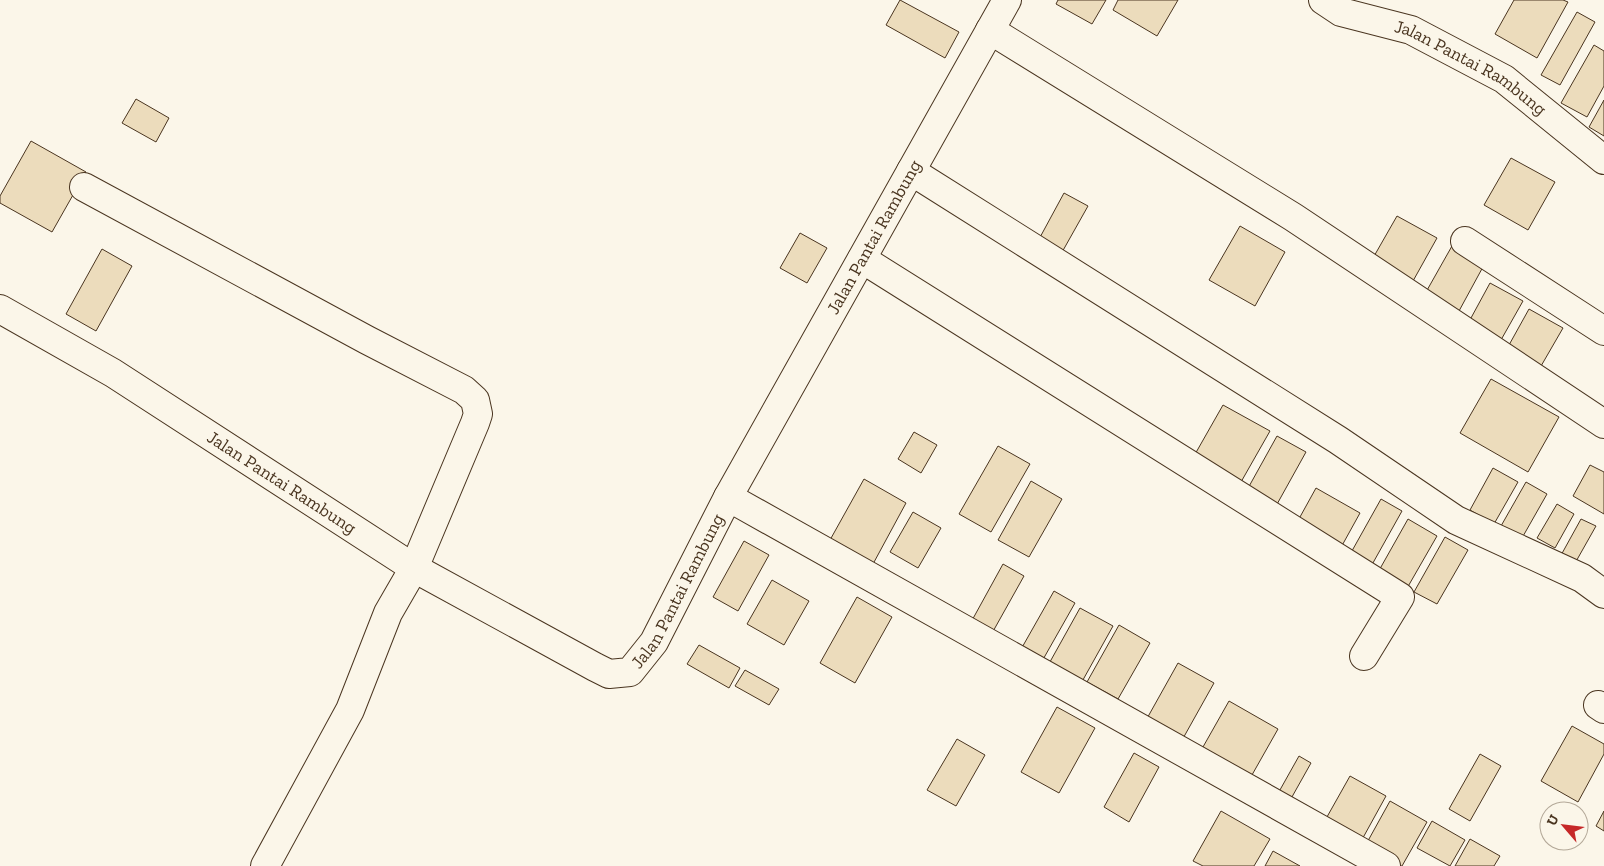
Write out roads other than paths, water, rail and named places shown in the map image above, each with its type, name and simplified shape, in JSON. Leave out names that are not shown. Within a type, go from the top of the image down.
[{"type":"street","name":"Jalan Pantai Rambung","points":[[0,309],[113,373],[414,568],[609,674],[630,672],[654,642],[728,497],[1007,0]]},
{"type":"street","name":"Jalan Pantai Rambung","points":[[1323,0],[1340,12],[1411,30],[1504,79],[1604,160]]},
{"type":"street","points":[[990,30],[1293,217],[1604,424]]},
{"type":"street","points":[[911,171],[1330,435],[1456,520],[1582,578],[1604,594]]},
{"type":"street","points":[[84,187],[367,340],[444,379],[464,390],[475,400],[478,414],[475,423],[414,568],[388,613],[350,710],[264,866]]},
{"type":"street","points":[[1465,241],[1604,331]]},
{"type":"street","points":[[862,259],[1400,596],[1364,656]]},
{"type":"street","points":[[728,497],[1386,866]]}]
